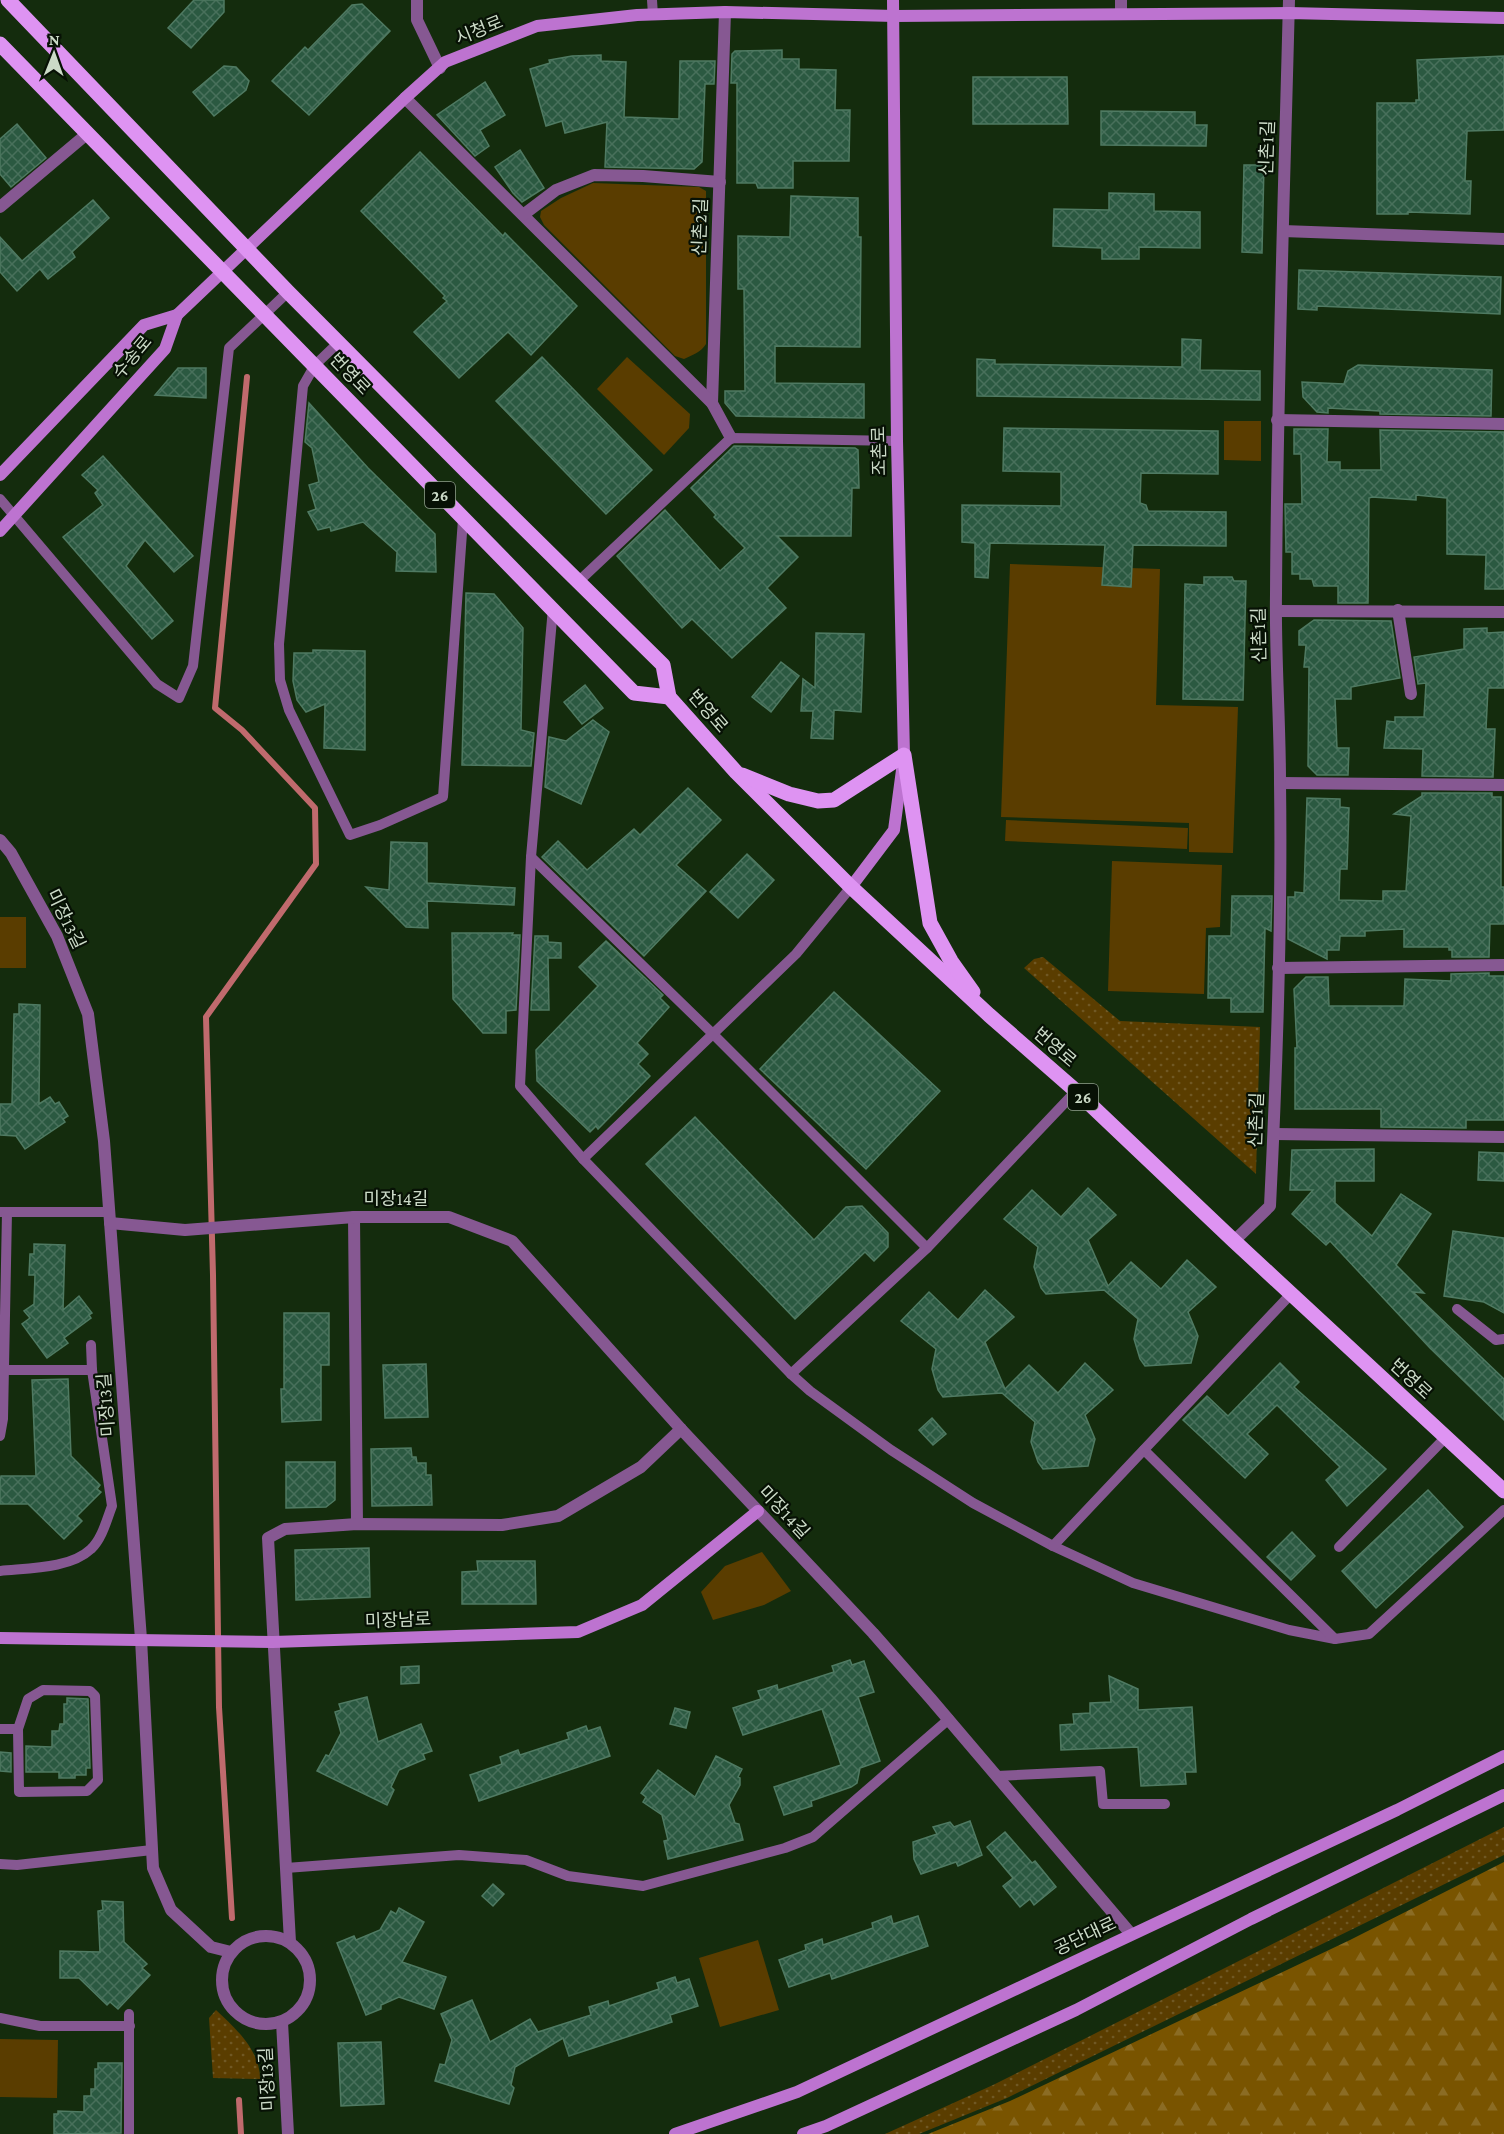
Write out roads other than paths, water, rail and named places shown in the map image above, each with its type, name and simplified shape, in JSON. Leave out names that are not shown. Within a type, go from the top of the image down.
[{"type":"main road","name":"번영로","points":[[8,0],[288,292],[663,665],[669,697],[736,772],[851,887],[989,1015],[1076,1091],[1504,1491]]},
{"type":"main road","name":"번영로","points":[[0,44],[634,693],[669,697]]},
{"type":"main road","points":[[736,772],[789,794],[818,801],[834,800],[904,755],[930,923],[951,961],[989,1015]]},
{"type":"street","points":[[417,0],[417,20],[440,68]]},
{"type":"street","name":"조촌로","points":[[851,887],[894,830],[904,755],[897,441],[895,16],[893,0]]},
{"type":"street","points":[[1121,0],[1121,14]]},
{"type":"street","name":"신촌1길","points":[[1234,1241],[1270,1206],[1274,1134],[1281,783],[1276,610],[1276,420],[1289,0]]},
{"type":"street","name":"시청로","points":[[177,315],[405,98],[445,63],[537,26],[653,15],[725,12],[895,16],[1288,13],[1504,18]]},
{"type":"street","name":"신촌2길","points":[[712,403],[725,12]]},
{"type":"street","points":[[405,98],[712,403],[731,438]]},
{"type":"street","points":[[0,207],[88,133]]},
{"type":"street","points":[[523,216],[556,190],[594,175],[720,182]]},
{"type":"street","points":[[1282,231],[1504,239]]},
{"type":"street","name":"수송로","points":[[0,475],[144,325],[177,315]]},
{"type":"street","name":"수송로","points":[[0,531],[165,349],[177,315]]},
{"type":"street","points":[[1276,420],[1504,424]]},
{"type":"street","points":[[1276,610],[1504,612]]},
{"type":"street","points":[[1398,610],[1411,694]]},
{"type":"street","points":[[1281,783],[1504,785]]},
{"type":"street","name":"미장13길","points":[[0,840],[5,855],[57,936],[88,1014],[104,1141],[110,1218],[141,1639],[153,1868],[171,1910],[211,1947],[231,1952]]},
{"type":"street","points":[[1278,968],[1504,965]]},
{"type":"street","points":[[1274,1134],[1504,1137]]},
{"type":"street","points":[[354,1217],[357,1524]]},
{"type":"street","name":"미장14길","points":[[110,1218],[186,1230],[354,1217],[449,1217],[512,1241],[681,1429],[873,1633],[1131,1934]]},
{"type":"street","points":[[290,1942],[268,1538],[285,1529],[357,1524],[502,1526],[558,1516],[641,1467],[681,1429]]},
{"type":"street","name":"미장남로","points":[[0,1638],[273,1642],[578,1632],[642,1605],[758,1511]]},
{"type":"street","name":"공단대로","points":[[675,2134],[797,2092],[1398,1810],[1504,1756]]},
{"type":"street","points":[[803,2134],[826,2126],[1076,2010],[1251,1919],[1504,1795]]},
{"type":"street","points":[[258,1936],[276,1936],[290,1942],[301,1953],[308,1966],[311,1981],[308,1996],[300,2009],[282,2022],[267,2024],[253,2022],[239,2015],[229,2004],[223,1990],[222,1974],[231,1952],[243,1942],[258,1936]]},
{"type":"street","name":"미장13길","points":[[282,2022],[288,2134]]},
{"type":"lane","points":[[652,0],[653,15]]},
{"type":"lane","points":[[0,499],[157,684],[179,698],[193,666],[229,348],[288,292]]},
{"type":"lane","points":[[339,342],[315,366],[303,386],[279,644],[280,680],[289,710],[350,835],[380,825],[443,797],[463,519]]},
{"type":"lane","points":[[579,581],[731,438],[897,441]]},
{"type":"lane","points":[[553,608],[531,857],[520,1086],[583,1159],[791,1374],[810,1391],[891,1450],[973,1503],[1053,1546],[1133,1583],[1289,1630],[1335,1639],[1369,1634],[1504,1510]]},
{"type":"lane","points":[[531,857],[714,1035],[927,1248]]},
{"type":"lane","points":[[583,1159],[796,954],[851,887]]},
{"type":"lane","points":[[791,1374],[927,1248],[1076,1091]]},
{"type":"lane","points":[[0,1436],[3,1419],[4,1370],[4,1212],[110,1218]]},
{"type":"lane","points":[[1053,1546],[1291,1294]]},
{"type":"lane","points":[[1457,1308],[1496,1340],[1504,1340]]},
{"type":"lane","points":[[0,1571],[66,1563],[92,1549],[105,1525],[112,1506],[92,1370],[91,1345]]},
{"type":"lane","points":[[4,1370],[92,1370]]},
{"type":"lane","points":[[1339,1547],[1446,1437]]},
{"type":"lane","points":[[1144,1450],[1335,1639]]},
{"type":"lane","points":[[43,1690],[90,1690],[95,1696],[98,1780],[87,1791],[19,1792],[18,1729],[28,1699],[43,1690]]},
{"type":"lane","points":[[286,1868],[459,1855],[526,1860],[568,1876],[643,1886],[785,1848],[813,1837],[949,1719]]},
{"type":"lane","points":[[0,1729],[18,1729]]},
{"type":"lane","points":[[997,1776],[1100,1770],[1103,1804],[1165,1804]]},
{"type":"lane","points":[[0,1864],[17,1865],[152,1850]]},
{"type":"lane","points":[[129,2013],[129,2134]]},
{"type":"lane","points":[[0,2018],[40,2026],[130,2026]]},
{"type":"waterway","points":[[232,1918],[219,1707],[213,1275],[206,1017],[316,864],[315,808],[242,730],[215,708],[247,377]]},
{"type":"waterway","points":[[239,2100],[241,2134]]}]
